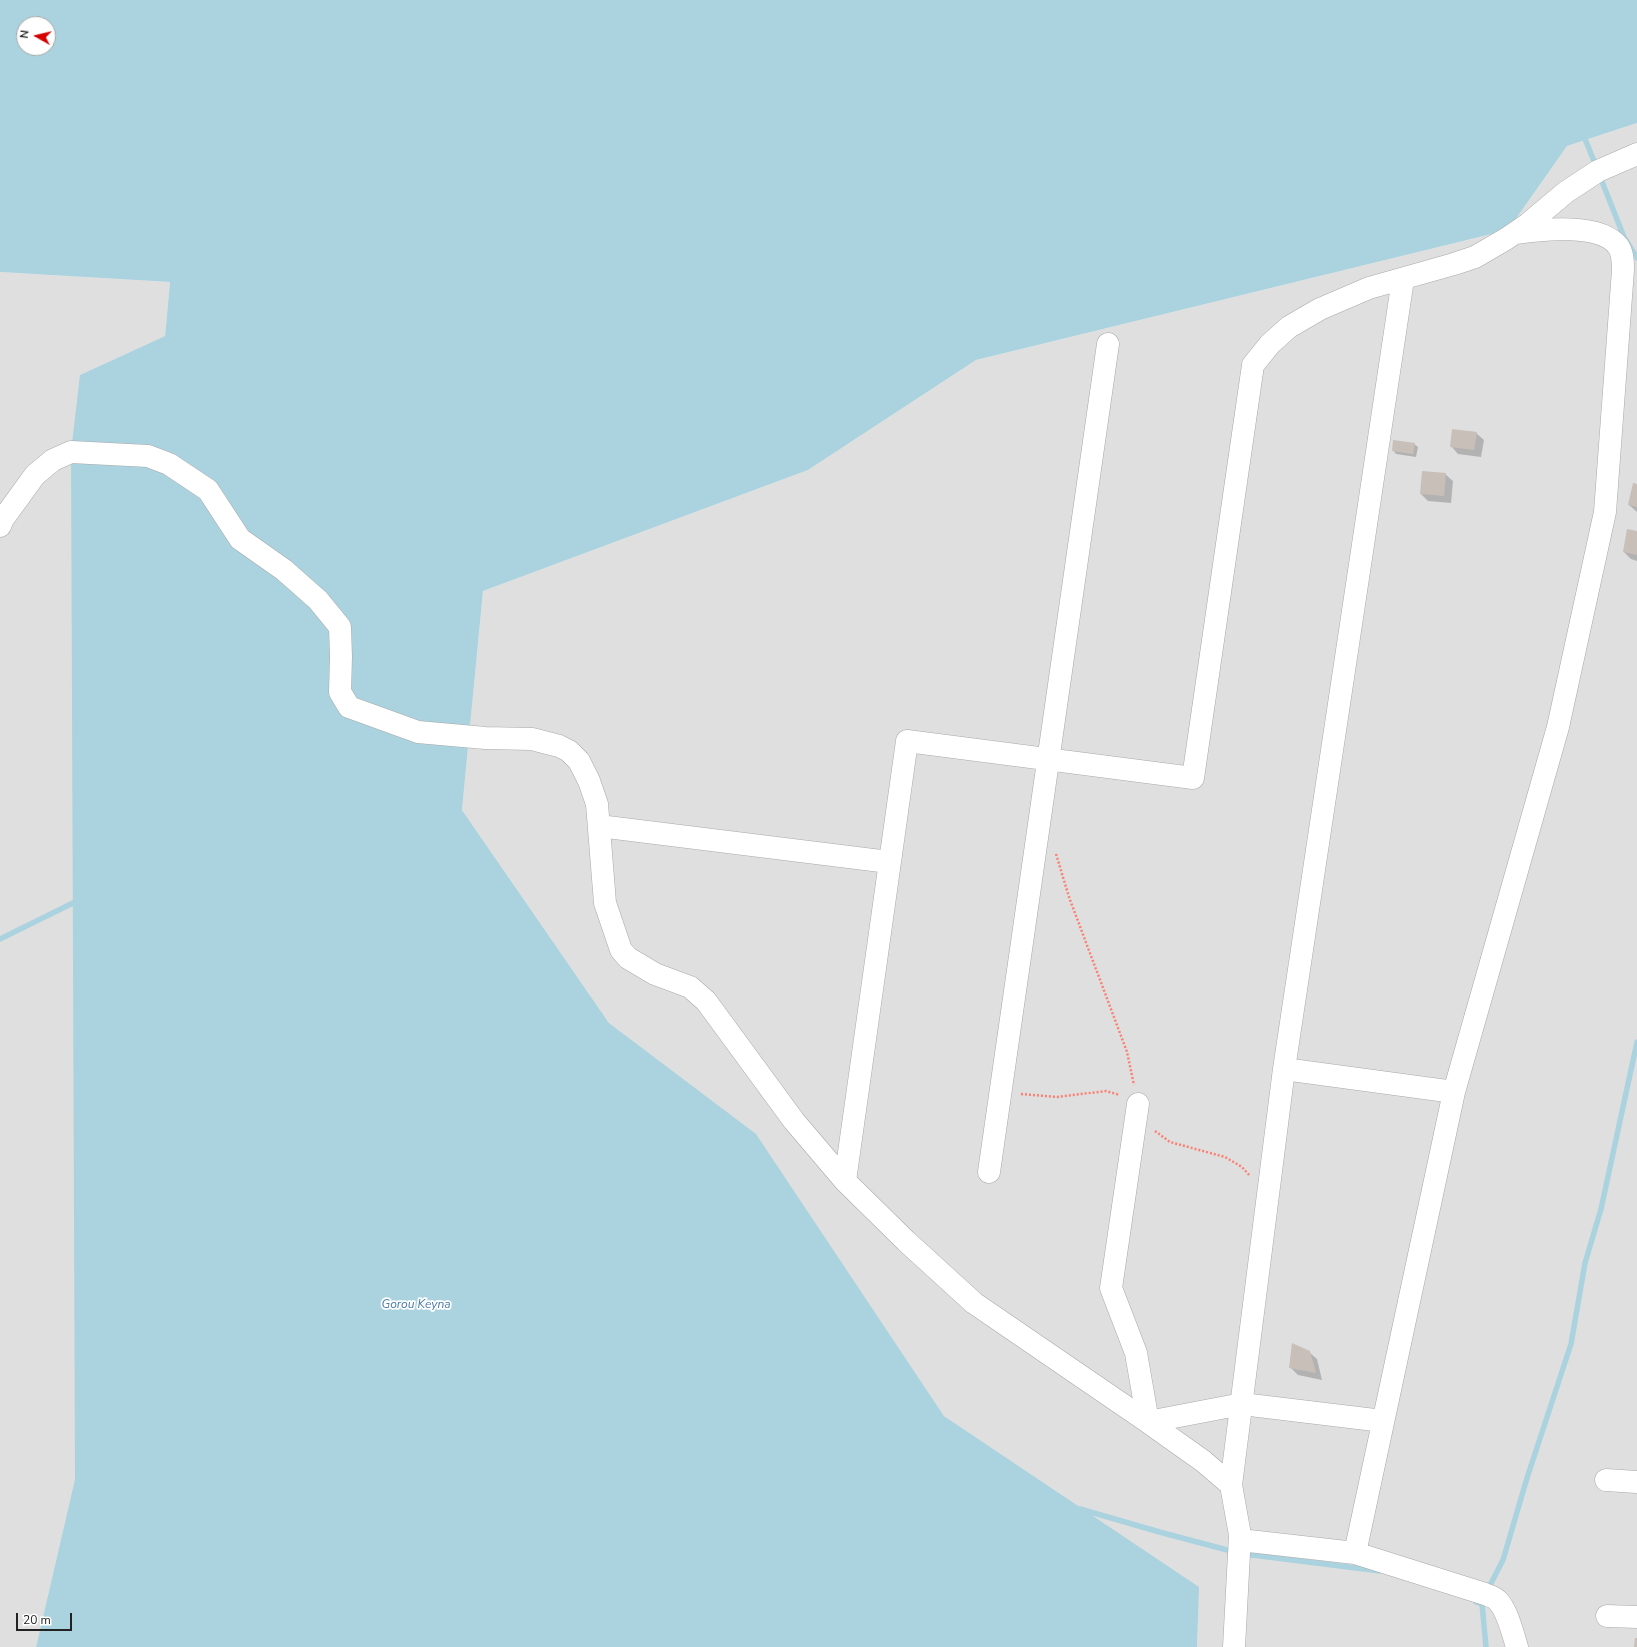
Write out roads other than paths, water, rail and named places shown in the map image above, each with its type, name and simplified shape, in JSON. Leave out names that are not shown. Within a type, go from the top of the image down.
[{"type":"street","points":[[845,1181],[906,741],[1049,758],[1192,778],[1252,365],[1270,344],[1289,327],[1320,309],[1369,288],[1475,257],[1514,233],[1566,192],[1598,172],[1637,154]]},
{"type":"street","points":[[1355,1553],[1454,1092],[1558,727],[1605,512],[1630,262],[1622,254],[1618,245],[1610,239],[1592,231],[1554,228],[1514,233]]},
{"type":"street","points":[[1234,1647],[1240,1540],[1231,1485],[1284,1069],[1403,279]]},
{"type":"street","points":[[989,1172],[1108,344]]},
{"type":"street","points":[[0,526],[3,519],[35,474],[53,460],[71,452],[148,456],[169,464],[208,490],[240,539],[284,570],[318,600],[340,627],[340,692],[349,707],[418,732],[485,738],[532,739],[559,746],[569,751],[579,761],[589,781],[597,804],[606,903],[621,950],[628,958],[656,974],[690,987],[706,1001],[794,1121],[845,1181],[906,1241],[974,1303],[1204,1461],[1231,1485]]},
{"type":"street","points":[[599,826],[889,862]]},
{"type":"street","points":[[1284,1069],[1454,1092]]},
{"type":"street","points":[[1138,1104],[1111,1288],[1136,1353],[1148,1422]]},
{"type":"street","points":[[1148,1422],[1242,1404],[1383,1421]]},
{"type":"street","points":[[1606,1480],[1637,1482]]},
{"type":"street","points":[[1240,1540],[1355,1553],[1408,1568],[1497,1599],[1512,1630],[1517,1647]]},
{"type":"street","points":[[1607,1616],[1637,1617]]},
{"type":"water","name":"Gorou Keyna","points":[[0,0],[1637,0],[1637,123],[1567,146],[1508,230],[976,360],[808,470],[483,591],[462,810],[609,1023],[756,1134],[944,1416],[1199,1587],[1197,1647],[36,1647],[75,1479],[71,452],[80,375],[165,336],[170,282],[0,272]]},
{"type":"waterway","points":[[1583,134],[1596,166]]},
{"type":"waterway","points":[[1599,174],[1624,237],[1637,258]]},
{"type":"waterway","points":[[0,939],[79,900]]},
{"type":"waterway","points":[[1487,1591],[1503,1560],[1527,1478],[1571,1344],[1585,1263],[1601,1209],[1637,1042]]},
{"type":"waterway","points":[[1080,1509],[1235,1552]]},
{"type":"waterway","points":[[1244,1554],[1380,1571]]},
{"type":"waterway","points":[[1476,1602],[1482,1604],[1486,1647]]}]
